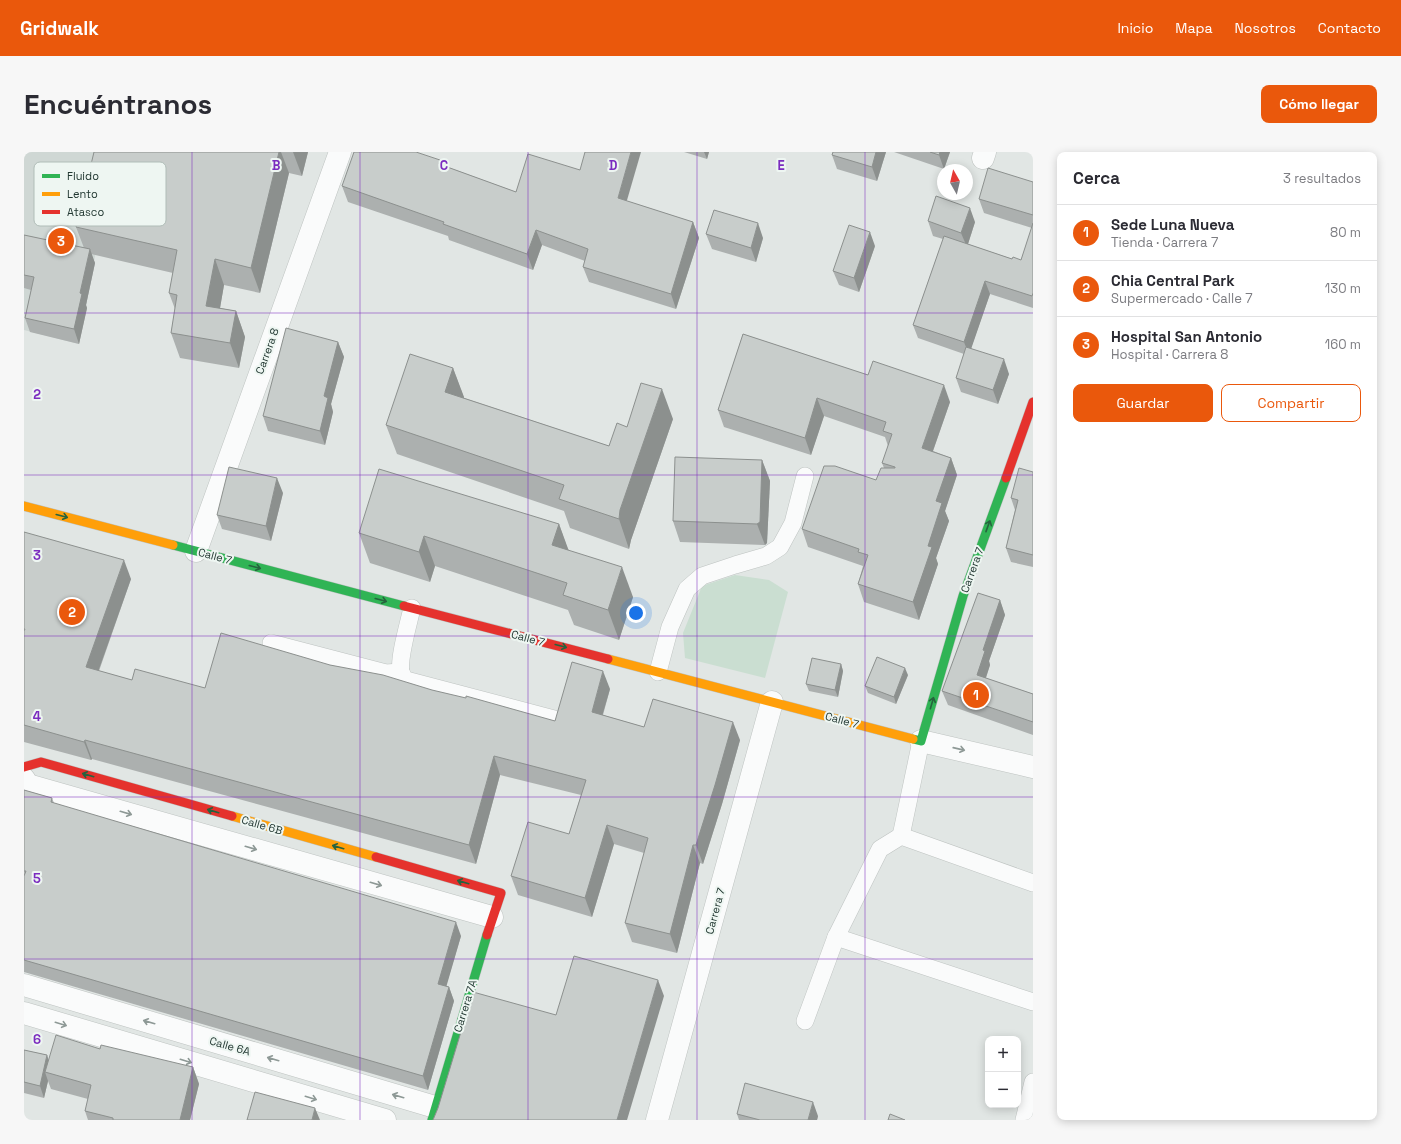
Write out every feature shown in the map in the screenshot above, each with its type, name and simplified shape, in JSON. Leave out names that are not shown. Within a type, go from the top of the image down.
[{"type":"street","name":"Carrera 8","points":[[196,551],[340,152]]},
{"type":"street","name":"Carrera 7","points":[[922,741],[963,596],[1033,402]]},
{"type":"street","name":"Calle 7","points":[[24,506],[922,741],[1033,767]]},
{"type":"street","name":"Carrera 7","points":[[657,1120],[772,702]]},
{"type":"street","name":"Calle 6B","points":[[24,767],[41,762],[501,893]]},
{"type":"street","points":[[24,779],[28,785],[492,917]]},
{"type":"street","name":"Carrera 7A","points":[[434,1114],[492,917],[501,893]]},
{"type":"street","name":"Calle 6A","points":[[24,985],[434,1114]]},
{"type":"street","points":[[24,1013],[354,1116],[385,1120]]},
{"type":"lane","points":[[658,672],[670,627],[687,589],[702,576],[734,564],[766,556],[780,547],[793,523],[805,476]]},
{"type":"lane","points":[[412,608],[404,638],[401,672],[406,680],[554,719]]},
{"type":"lane","points":[[271,643],[386,673],[401,672]]},
{"type":"lane","points":[[805,1021],[836,937],[880,849],[901,836],[922,741]]},
{"type":"lane","points":[[901,836],[1033,883]]},
{"type":"lane","points":[[836,937],[1033,1002]]},
{"type":"lane","points":[[1024,1120],[1033,1082]]},
{"type":"shaded area","points":[[24,152],[114,152],[112,162],[34,162],[34,226],[101,226],[79,344],[24,330]]},
{"type":"green space","points":[[735,575],[769,580],[788,592],[765,678],[685,658],[683,633],[702,586]]},
{"type":"building","points":[[94,152],[279,152],[251,268],[215,259],[206,306],[236,311],[230,343],[171,333],[177,295],[169,293],[177,250],[76,227],[166,226],[166,162],[92,162]]},
{"type":"building","points":[[354,152],[416,152],[440,160],[439,164],[516,192],[528,154],[580,170],[585,152],[631,152],[618,198],[693,222],[671,294],[583,267],[588,249],[536,230],[527,254],[443,224],[444,222],[342,186]]},
{"type":"building","points":[[833,152],[876,152],[872,167],[832,155]]},
{"type":"building","points":[[930,152],[940,152],[939,155]]},
{"type":"building","points":[[988,168],[1033,182],[1033,215],[979,199]]},
{"type":"building","points":[[936,196],[937,200],[947,200],[970,208],[961,233],[928,221]]},
{"type":"building","points":[[714,210],[758,223],[751,248],[706,234]]},
{"type":"building","points":[[1033,223],[1032,296],[985,281],[964,342],[913,325],[944,236],[1012,259],[1013,257],[1021,260]]},
{"type":"building","points":[[849,225],[870,232],[854,278],[833,271]]},
{"type":"building","points":[[24,235],[90,249],[74,329],[25,318],[34,277],[24,275]]},
{"type":"building","points":[[286,328],[338,342],[324,396],[328,398],[320,431],[263,416]]},
{"type":"building","points":[[743,334],[868,375],[873,361],[944,385],[922,448],[951,458],[936,501],[942,503],[928,546],[932,547],[913,602],[858,584],[868,555],[858,552],[859,549],[802,529],[824,466],[835,466],[876,480],[881,468],[895,468],[882,463],[892,434],[883,431],[886,422],[817,398],[805,438],[718,410]]},
{"type":"building","points":[[966,347],[1004,359],[993,390],[956,378]]},
{"type":"building","points":[[410,354],[453,368],[445,392],[609,446],[617,423],[627,427],[641,383],[662,389],[620,510],[619,519],[559,499],[564,485],[386,425]]},
{"type":"building","points":[[675,457],[762,460],[760,522],[757,524],[673,521]]},
{"type":"building","points":[[229,467],[277,478],[266,526],[217,515]]},
{"type":"building","points":[[1019,468],[1033,472],[1033,555],[1006,548],[1018,500],[1011,498]]},
{"type":"building","points":[[379,469],[559,524],[552,545],[622,567],[608,610],[563,595],[567,583],[424,536],[419,552],[359,533]]},
{"type":"building","points":[[24,532],[124,560],[86,667],[132,680],[135,669],[205,688],[221,633],[330,665],[383,675],[432,690],[466,698],[466,696],[555,721],[572,662],[603,671],[592,712],[644,727],[653,699],[733,722],[696,845],[693,845],[670,934],[625,923],[648,838],[607,825],[585,898],[511,876],[528,822],[569,834],[586,780],[494,756],[469,845],[85,740],[84,742],[24,725]]},
{"type":"building","points":[[978,593],[1000,600],[983,650],[985,651],[977,675],[1033,694],[1033,722],[942,691]]},
{"type":"building","points":[[877,657],[905,668],[894,697],[865,686]]},
{"type":"building","points":[[812,658],[841,664],[835,690],[806,684]]},
{"type":"building","points":[[24,790],[52,798],[51,802],[456,922],[438,984],[449,987],[423,1076],[24,960],[24,876],[26,871],[24,871]]},
{"type":"building","points":[[574,956],[658,980],[617,1120],[433,1120],[473,992],[556,1015]]},
{"type":"building","points":[[56,1035],[100,1049],[101,1045],[193,1067],[180,1120],[113,1120],[113,1118],[85,1111],[91,1085],[45,1072]]},
{"type":"building","points":[[24,1050],[47,1055],[40,1086],[24,1082]]},
{"type":"building","points":[[745,1083],[813,1102],[808,1120],[760,1120],[737,1114]]},
{"type":"building","points":[[255,1092],[315,1108],[312,1120],[247,1120]]},
{"type":"building","points":[[890,1114],[905,1120],[888,1120]]},
{"type":"traffic: fast","points":[[913,739],[921,741],[963,596],[1006,478]]},
{"type":"traffic: fast","points":[[173,545],[404,606]]},
{"type":"traffic: fast","points":[[432,1120],[487,935]]},
{"type":"traffic: slow","points":[[24,506],[173,545]]},
{"type":"traffic: slow","points":[[608,659],[913,739]]},
{"type":"traffic: slow","points":[[232,816],[376,857]]},
{"type":"traffic: jam","points":[[1006,478],[1033,402]]},
{"type":"traffic: jam","points":[[404,606],[608,659]]},
{"type":"traffic: jam","points":[[24,767],[41,762],[232,816]]},
{"type":"traffic: jam","points":[[376,857],[501,893],[487,935]]},
{"type":"place","name":"Hospital San Antonio","points":[[61,241]]},
{"type":"place","name":"Chia Central Park","points":[[72,612]]},
{"type":"place","name":"Sede Luna Nueva","points":[[976,695]]}]
